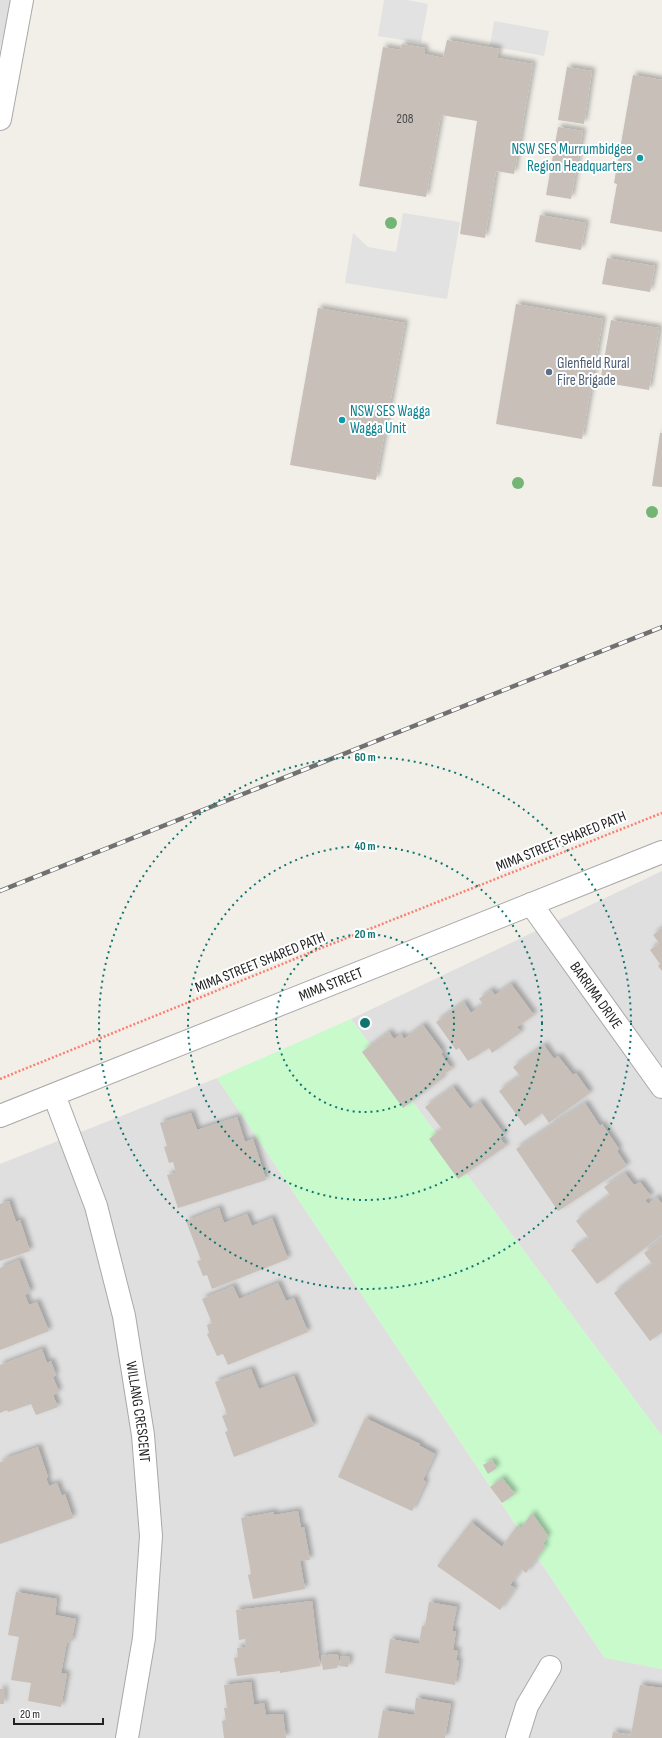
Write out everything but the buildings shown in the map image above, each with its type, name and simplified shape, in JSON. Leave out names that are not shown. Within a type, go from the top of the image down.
[{"type":"street","points":[[0,119],[22,0]]},
{"type":"street","name":"MIMA STREET","points":[[0,1116],[662,852]]},
{"type":"street","name":"BARRIMA DRIVE","points":[[531,904],[662,1087]]},
{"type":"street","name":"WILLANG CRESCENT","points":[[54,1095],[96,1206],[124,1316],[143,1436],[151,1536],[144,1638],[126,1738]]},
{"type":"street","points":[[516,1738],[527,1706],[550,1667]]},
{"type":"path","name":"MIMA STREET SHARED PATH","points":[[0,1079],[324,947],[662,813]]},
{"type":"shaded area","points":[[0,0],[12,0],[0,48]]},
{"type":"shaded area","points":[[384,0],[407,0],[428,4],[421,43],[378,36]]},
{"type":"shaded area","points":[[494,21],[549,31],[544,56],[490,46]]},
{"type":"shaded area","points":[[403,213],[460,222],[447,299],[345,283],[353,233],[368,247],[396,252]]},
{"type":"shaded area","points":[[662,871],[662,1436],[351,1019]]},
{"type":"shaded area","points":[[217,1078],[604,1657],[662,1669],[662,1738],[0,1738],[0,1164]]},
{"type":"green space","points":[[351,1019],[662,1436],[662,1669],[605,1658],[217,1078]]},
{"type":"railway","points":[[0,891],[662,627]]},
{"type":"place","name":"NSW SES Murrumbidgee Region Headquarters","points":[[640,158]]},
{"type":"place","name":"Glenfield Rural Fire Brigade","points":[[549,372]]},
{"type":"place","name":"NSW SES Wagga Wagga Unit","points":[[342,420]]}]
